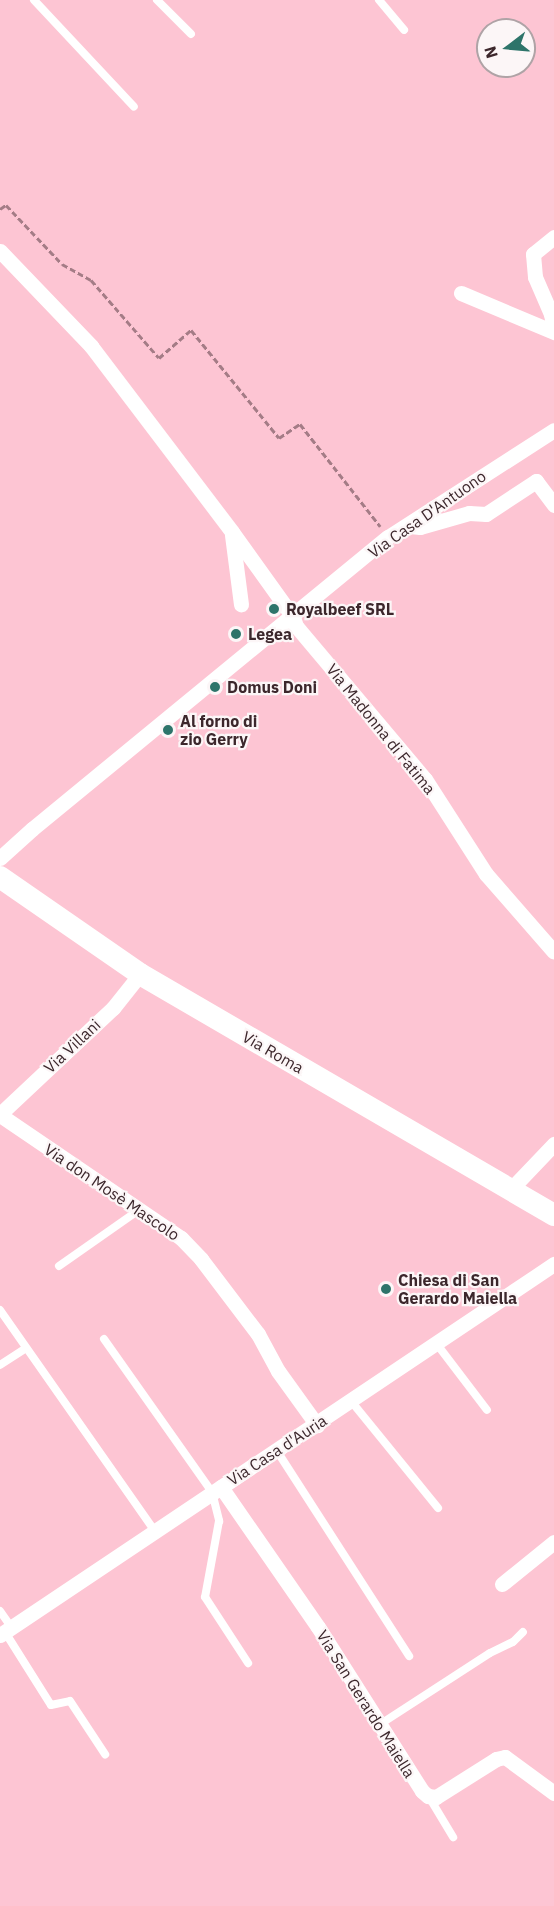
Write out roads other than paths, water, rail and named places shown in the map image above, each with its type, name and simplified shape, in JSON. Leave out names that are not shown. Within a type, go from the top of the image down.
[{"type":"main road","name":"Via Roma","points":[[0,877],[140,974],[554,1215]]},
{"type":"street","points":[[554,237],[532,254],[535,277],[551,314],[554,331]]},
{"type":"street","name":"Via Madonna di Fatima","points":[[0,251],[91,346],[232,532],[293,617],[296,626],[425,779],[486,874],[554,952]]},
{"type":"street","points":[[461,292],[554,331]]},
{"type":"street","name":"Via Casa D'Antuono","points":[[0,858],[32,828],[293,617],[388,537],[554,430]]},
{"type":"street","points":[[406,526],[420,527],[469,513],[486,514],[536,481],[554,505]]},
{"type":"street","points":[[232,532],[241,604]]},
{"type":"street","name":"Via Villani","points":[[0,1115],[112,1008],[140,974]]},
{"type":"street","name":"Via don Mosè Mascolo","points":[[0,1115],[181,1238],[201,1259],[258,1334],[278,1371],[317,1425]]},
{"type":"street","points":[[510,1190],[554,1144]]},
{"type":"street","name":"Via Casa d'Auria","points":[[6,1632],[154,1530],[317,1425],[554,1264]]},
{"type":"street","name":"Via San Gerardo Maiella","points":[[217,1490],[318,1627],[379,1725],[428,1797]]},
{"type":"street","points":[[502,1584],[554,1542]]},
{"type":"street","points":[[428,1797],[436,1797],[496,1759],[505,1756],[554,1793]]},
{"type":"lane","points":[[34,0],[134,107]]},
{"type":"lane","points":[[157,0],[190,34]]},
{"type":"lane","points":[[379,0],[404,30]]},
{"type":"lane","points":[[59,1266],[139,1210]]},
{"type":"lane","points":[[0,1310],[154,1530]]},
{"type":"lane","points":[[104,1339],[217,1490],[219,1521],[205,1596],[248,1664]]},
{"type":"lane","points":[[436,1343],[487,1410]]},
{"type":"lane","points":[[0,1365],[26,1348]]},
{"type":"lane","points":[[351,1401],[438,1508]]},
{"type":"lane","points":[[277,1450],[409,1656]]},
{"type":"lane","points":[[0,1611],[6,1632],[51,1705],[70,1701],[105,1754]]},
{"type":"lane","points":[[379,1725],[490,1653],[513,1642],[523,1632]]},
{"type":"lane","points":[[428,1797],[453,1837]]},
{"type":"place","name":"Royalbeef SRL","points":[[274,609]]},
{"type":"place","name":"Legea","points":[[236,634]]},
{"type":"place","name":"Domus Doni","points":[[215,687]]},
{"type":"place","name":"Al forno di zio Gerry","points":[[168,730]]},
{"type":"place","name":"Chiesa di San Gerardo Maiella","points":[[386,1289]]}]
